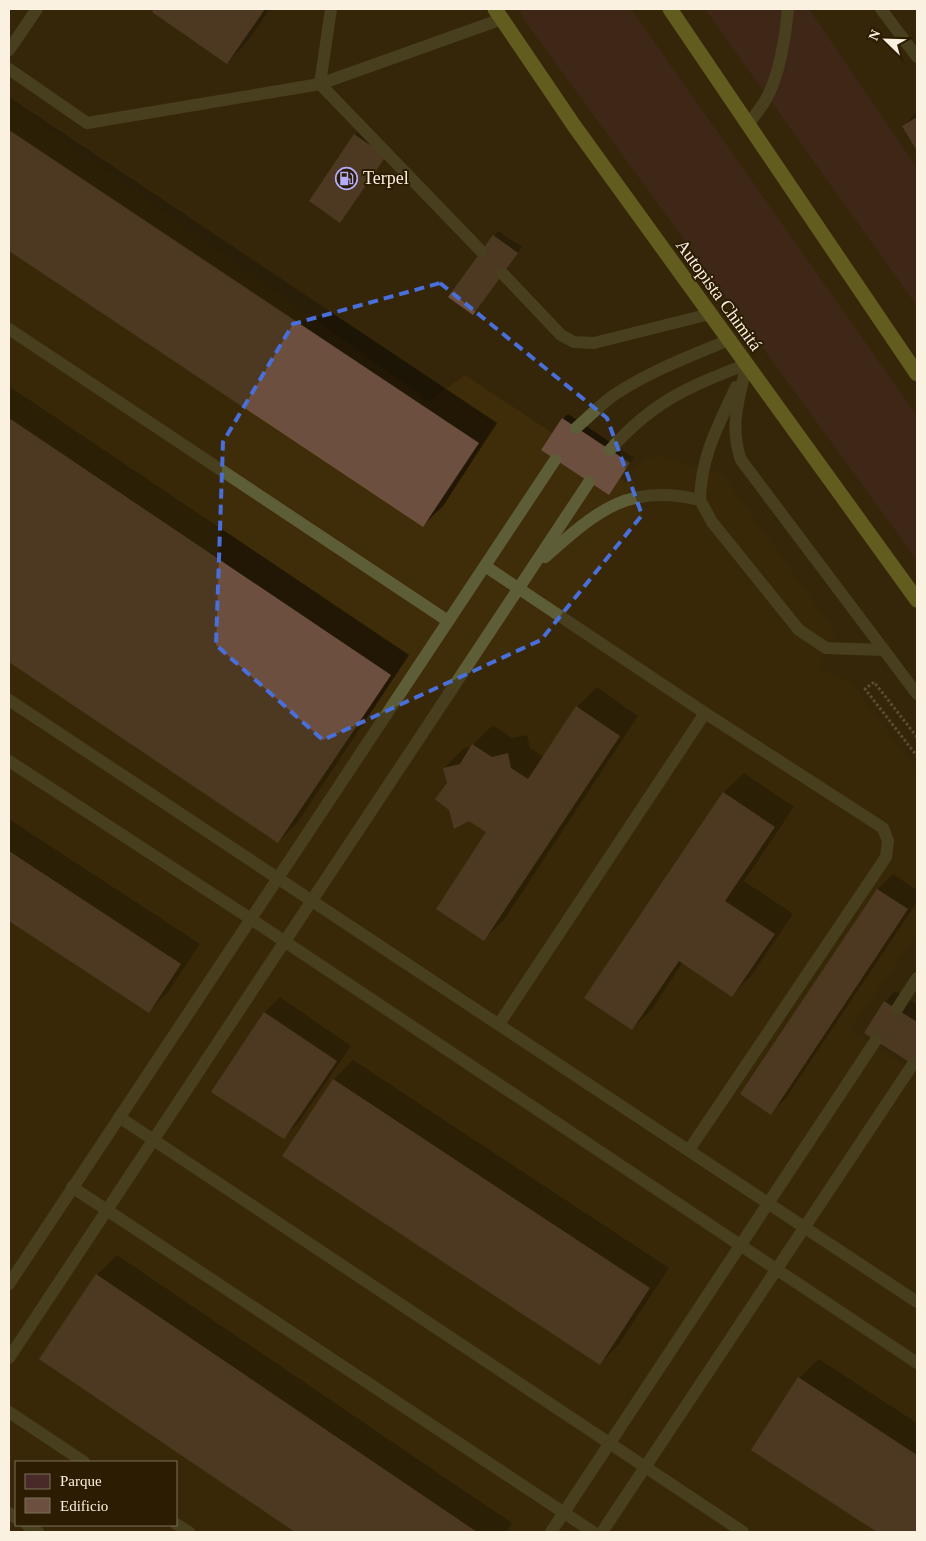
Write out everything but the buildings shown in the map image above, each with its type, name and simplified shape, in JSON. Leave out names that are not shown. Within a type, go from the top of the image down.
[{"type":"highway","points":[[670,9],[917,374]]},
{"type":"highway","name":"Autopista Chimitá","points":[[498,12],[539,77],[917,600]]},
{"type":"lane","points":[[9,50],[37,9]]},
{"type":"lane","points":[[320,84],[331,9]]},
{"type":"lane","points":[[749,124],[766,100],[786,28],[788,9]]},
{"type":"lane","points":[[881,9],[917,57]]},
{"type":"lane","points":[[9,69],[87,123],[320,84],[498,12]]},
{"type":"lane","points":[[320,84],[481,251]]},
{"type":"lane","points":[[502,274],[561,335],[582,344],[594,343],[710,314]]},
{"type":"lane","points":[[9,328],[448,621]]},
{"type":"lane","points":[[576,428],[613,396],[638,381],[664,367],[729,340]]},
{"type":"lane","points":[[610,450],[663,401],[687,388],[747,364]]},
{"type":"lane","points":[[747,364],[707,451],[700,477],[700,500],[712,522],[805,635],[826,648],[884,650]]},
{"type":"lane","points":[[747,364],[734,427],[735,443],[741,460],[917,694]]},
{"type":"lane","points":[[9,1284],[556,460]]},
{"type":"lane","points":[[9,1358],[589,482]]},
{"type":"lane","points":[[532,568],[586,521],[604,510],[632,499],[651,495],[674,494],[700,500]]},
{"type":"lane","points":[[485,566],[704,713],[883,828],[888,841],[886,857],[688,1150]]},
{"type":"lane","points":[[9,700],[312,899],[917,1302]]},
{"type":"lane","points":[[499,1024],[704,713]]},
{"type":"lane","points":[[9,761],[285,941],[917,1363]]},
{"type":"lane","points":[[897,1009],[917,978]]},
{"type":"lane","points":[[551,1532],[876,1040]]},
{"type":"lane","points":[[602,1532],[913,1064]]},
{"type":"lane","points":[[119,1117],[743,1532]]},
{"type":"lane","points":[[72,1188],[593,1532]]},
{"type":"lane","points":[[9,1412],[82,1461]]},
{"type":"lane","points":[[178,1525],[189,1532]]},
{"type":"path","points":[[917,737],[874,682],[865,689],[917,756]]},
{"type":"highlighted area","points":[[440,283],[607,418],[642,515],[541,640],[323,740],[216,645],[223,442],[293,324]]},
{"type":"shaded area","points":[[9,101],[429,401],[465,375],[626,482],[637,466],[651,457],[665,457],[723,475],[835,632],[819,669],[850,681],[917,771],[917,934],[849,1030],[917,1073],[917,1532],[9,1532]]},
{"type":"green space","points":[[520,9],[631,9],[917,416],[917,560],[523,18]]},
{"type":"green space","points":[[705,9],[809,9],[917,168],[917,306]]},
{"type":"place","name":"Terpel","points":[[347,178]]}]
